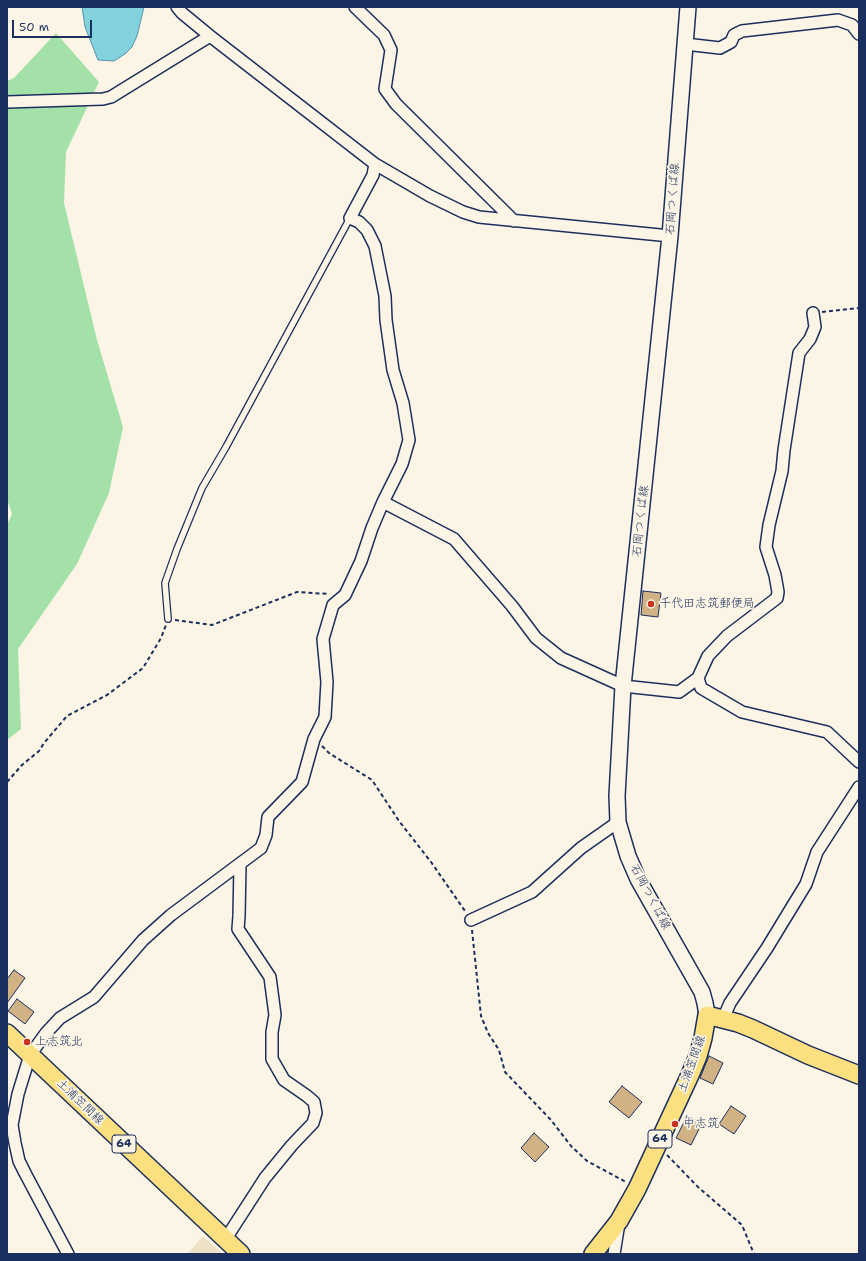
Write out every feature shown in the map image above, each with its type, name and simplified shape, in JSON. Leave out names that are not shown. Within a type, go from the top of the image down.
[{"type":"main road","name":"石岡つくば線","points":[[688,7],[670,236],[623,686],[617,796],[618,822],[628,856],[638,879],[702,992],[706,1015]]},
{"type":"main road","points":[[706,1015],[753,1029],[808,1055],[859,1075]]},
{"type":"main road","name":"土浦笠間線","points":[[593,1254],[619,1221],[637,1189],[698,1056],[703,1038],[706,1015]]},
{"type":"main road","name":"土浦笠間線","points":[[7,1032],[241,1254]]},
{"type":"street","points":[[177,7],[182,13],[210,36],[375,164],[430,196],[463,212],[479,217],[670,236]]},
{"type":"street","points":[[356,7],[384,35],[391,50],[385,89],[413,121],[514,221]]},
{"type":"street","points":[[685,44],[720,48],[731,42],[734,35],[742,31],[838,20],[852,25],[859,34]]},
{"type":"street","points":[[7,102],[103,99],[111,97],[210,36]]},
{"type":"street","points":[[68,1254],[19,1161],[15,1143],[12,1125],[18,1094],[30,1054],[60,1018],[94,997],[149,935],[171,915],[262,848],[266,835],[268,817],[302,782],[314,738],[325,717],[327,682],[323,639],[333,605],[345,594],[362,561],[372,528],[402,464],[409,440],[403,403],[393,370],[386,320],[385,296],[375,246],[367,230],[359,222],[350,218],[373,175],[375,164]]},
{"type":"street","points":[[383,502],[454,539],[512,606],[536,638],[562,658],[623,686],[679,692],[698,678],[708,656],[727,636],[777,598],[778,592],[775,575],[766,547],[769,525],[782,471],[799,354],[810,338],[814,327],[813,313]]},
{"type":"street","points":[[698,678],[701,688],[742,712],[827,732],[859,762]]},
{"type":"street","points":[[723,1019],[730,1003],[767,948],[806,884],[817,852],[859,787]]},
{"type":"street","points":[[471,920],[532,892],[580,848],[618,822]]},
{"type":"street","points":[[225,1240],[265,1178],[292,1145],[313,1123],[316,1113],[314,1102],[284,1080],[272,1059],[272,1032],[275,1015],[270,977],[238,929],[240,865]]},
{"type":"street","points":[[614,1254],[619,1221]]},
{"type":"lane","points":[[168,620],[165,583],[202,488],[350,218]]},
{"type":"path","points":[[813,313],[859,308]]},
{"type":"path","points":[[7,782],[22,765],[39,751],[67,716],[107,695],[143,668],[162,638],[168,620],[212,626],[297,592],[345,594]]},
{"type":"path","points":[[314,738],[329,753],[372,780],[471,920],[481,1016],[488,1033],[499,1050],[505,1072],[551,1120],[571,1146],[586,1161],[637,1189]]},
{"type":"path","points":[[657,1146],[698,1187],[742,1225],[754,1254]]},
{"type":"shaded area","points":[[203,1236],[223,1254],[187,1254]]},
{"type":"green space","points":[[56,33],[99,82],[66,152],[64,203],[97,340],[123,427],[109,493],[77,564],[18,649],[21,729],[7,740],[7,525],[12,514],[7,499],[7,81],[14,78]]},
{"type":"water","points":[[82,7],[144,7],[137,36],[132,47],[125,54],[114,61],[98,60],[85,27]]},
{"type":"building","points":[[643,591],[661,593],[658,617],[641,615]]},
{"type":"building","points":[[14,970],[25,978],[7,1003],[7,979]]},
{"type":"building","points":[[17,999],[34,1012],[25,1024],[8,1011]]},
{"type":"building","points":[[709,1056],[723,1063],[713,1084],[700,1078]]},
{"type":"building","points":[[622,1086],[642,1102],[629,1118],[609,1102]]},
{"type":"building","points":[[731,1106],[746,1116],[734,1134],[719,1124]]},
{"type":"building","points":[[687,1116],[702,1123],[691,1145],[676,1138]]},
{"type":"building","points":[[534,1133],[549,1147],[535,1162],[521,1148]]},
{"type":"place","name":"千代田志筑郵便局","points":[[651,604]]},
{"type":"place","name":"上志筑北","points":[[27,1042]]},
{"type":"place","name":"中志筑","points":[[675,1124]]}]
